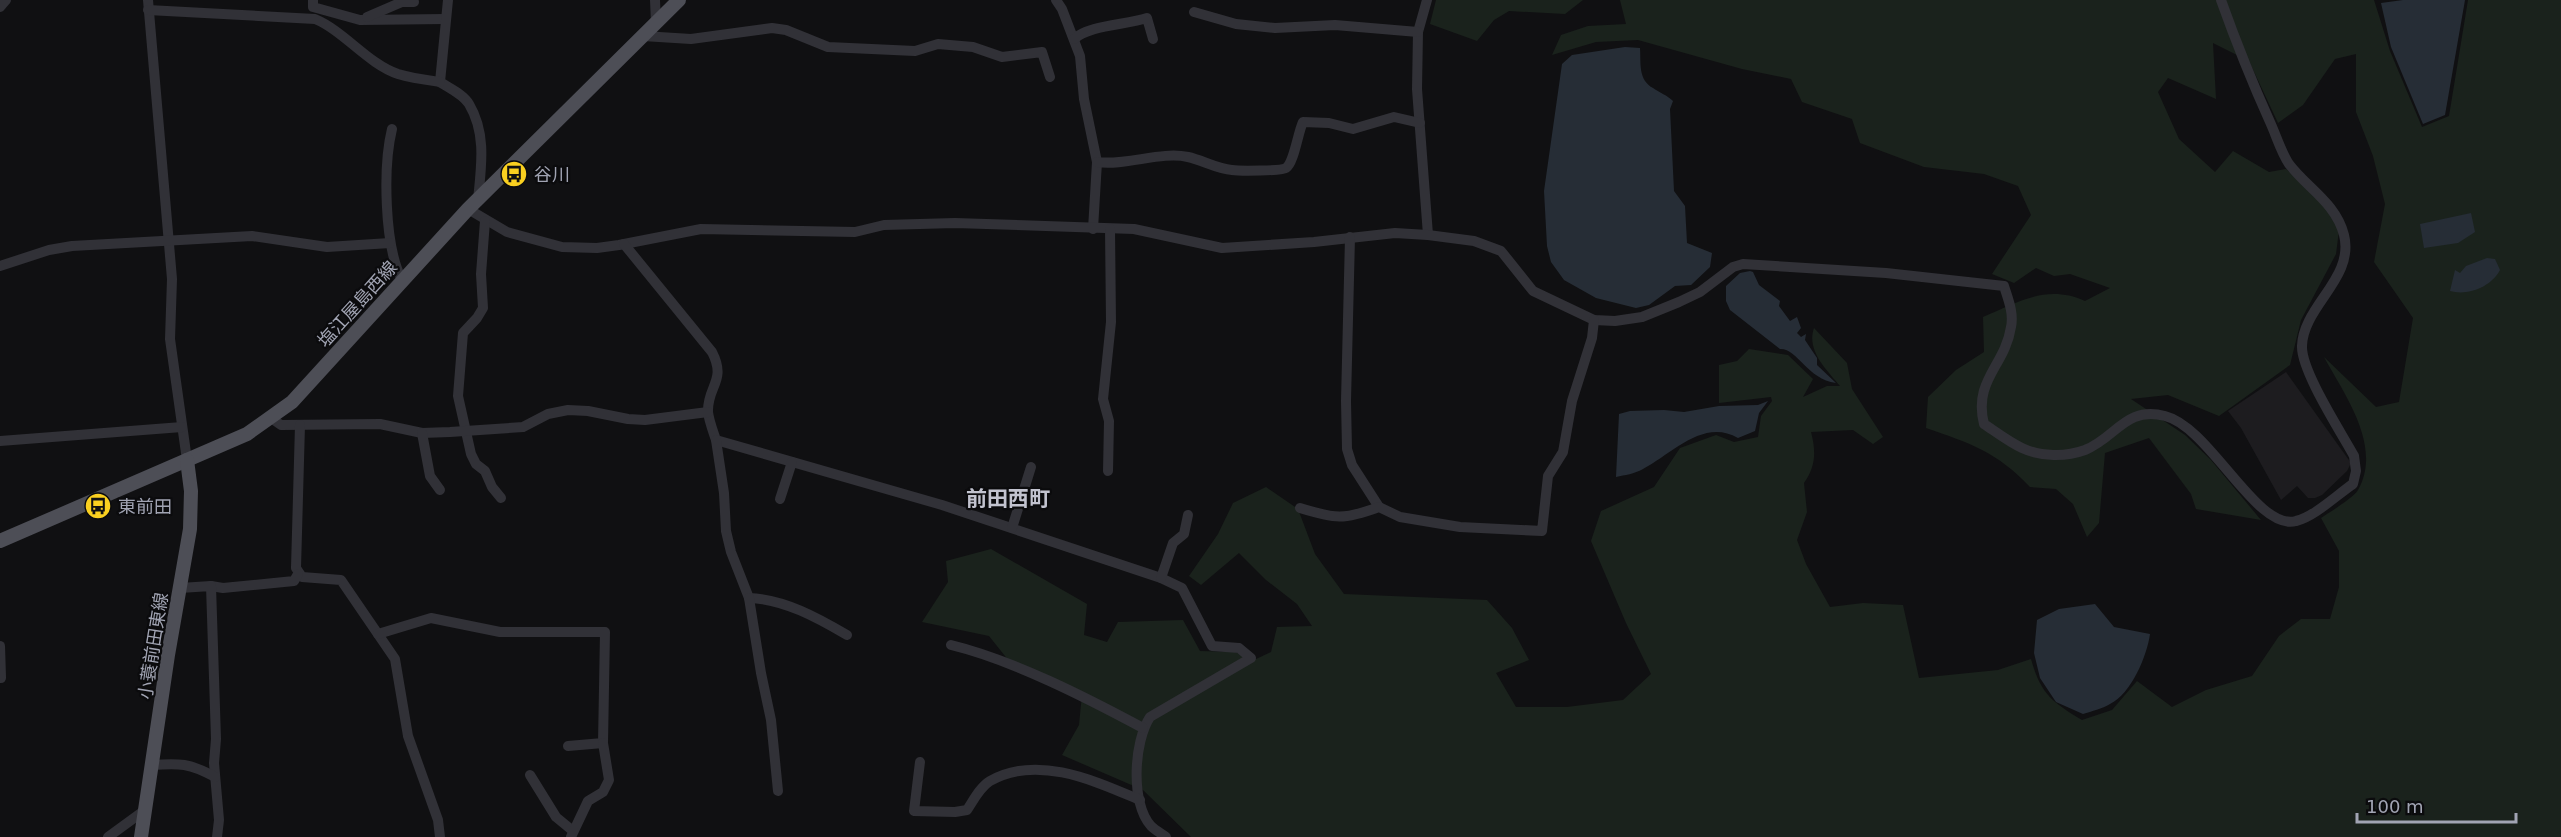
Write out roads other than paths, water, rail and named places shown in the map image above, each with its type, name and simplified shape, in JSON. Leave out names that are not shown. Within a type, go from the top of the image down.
[{"type":"main road","name":"塩江屋島西線","points":[[0,541],[247,434],[292,402],[474,204],[679,0]]},
{"type":"main road","name":"小蓑前田東線","points":[[141,837],[192,513],[187,460]]},
{"type":"street","points":[[0,7],[6,0]]},
{"type":"street","points":[[313,0],[313,7],[360,20],[445,19]]},
{"type":"street","points":[[440,82],[448,0]]},
{"type":"street","points":[[655,0],[656,23]]},
{"type":"street","points":[[1056,0],[1062,9],[1080,56],[1084,99],[1096,162],[1093,229]]},
{"type":"street","points":[[1427,0],[1418,32],[1417,90],[1428,234]]},
{"type":"street","points":[[483,219],[528,239],[562,247],[597,248],[701,229],[855,232],[884,225],[955,223],[1134,229],[1222,248],[1395,233],[1428,234],[1474,241],[1501,251],[1533,291],[1594,320],[1615,321],[1642,317],[1700,292],[1733,267],[1743,264],[1886,273],[2004,285],[2011,309],[2012,325],[2007,345],[1988,378],[1980,400],[1984,424],[2023,449],[2059,455],[2086,449],[2132,417],[2148,412],[2168,416],[2197,434],[2261,508],[2281,521],[2295,522],[2305,518],[2353,484],[2356,471],[2354,456],[2309,372],[2302,348],[2310,315],[2335,280],[2344,255],[2345,236],[2329,205],[2289,163],[2241,56],[2221,0]]},
{"type":"street","points":[[187,460],[170,339],[172,279],[148,5],[352,24],[402,2],[414,2]]},
{"type":"street","points":[[1194,12],[1236,24],[1275,28],[1335,25],[1418,32]]},
{"type":"street","points":[[1074,39],[1087,30],[1147,18],[1153,39]]},
{"type":"street","points":[[315,20],[330,26],[354,46],[396,74],[440,82],[469,103],[478,126],[482,148],[474,204],[483,219],[481,273],[483,308],[463,333],[458,396],[468,431],[471,454],[476,464],[485,471],[492,488],[501,498]]},
{"type":"street","points":[[643,36],[691,39],[772,28],[786,30],[828,47],[915,51],[939,44],[973,47],[1002,57],[1042,52],[1050,77]]},
{"type":"street","points":[[1096,162],[1126,163],[1186,156],[1231,170],[1275,171],[1286,169],[1291,163],[1298,131],[1303,122],[1329,123],[1353,129],[1394,117],[1420,123]]},
{"type":"street","points":[[393,129],[387,151],[390,243],[394,265],[402,280]]},
{"type":"street","points":[[1108,471],[1109,421],[1103,399],[1111,322],[1110,229]]},
{"type":"street","points":[[0,266],[49,250],[252,236],[327,247],[390,243]]},
{"type":"street","points":[[1350,237],[1347,448],[1352,465],[1379,507],[1400,517],[1460,527],[1542,531],[1548,476],[1563,452],[1572,401],[1592,338],[1594,320]]},
{"type":"street","points":[[624,244],[712,352],[717,362],[718,378],[710,398],[708,412],[716,440],[724,493],[726,531],[731,552],[749,598],[760,673],[771,720],[778,791]]},
{"type":"street","points":[[271,418],[281,425],[380,424],[422,433],[523,427],[548,414],[568,410],[645,420],[708,412]]},
{"type":"street","points":[[300,425],[296,568],[298,574],[302,577],[341,580],[384,632],[394,659],[408,736],[438,820],[440,837]]},
{"type":"street","points":[[0,441],[182,427]]},
{"type":"street","points":[[422,433],[430,476],[440,490]]},
{"type":"street","points":[[716,440],[942,505],[1161,578],[1182,588],[1212,646],[1239,648],[1251,658],[1150,717],[1143,728],[1137,767],[1140,800],[1150,826],[1166,837]]},
{"type":"street","points":[[780,499],[792,462]]},
{"type":"street","points":[[1012,528],[1031,468]]},
{"type":"street","points":[[1300,508],[1342,518],[1379,507]]},
{"type":"street","points":[[1161,578],[1173,543],[1184,534],[1188,515]]},
{"type":"street","points":[[180,588],[211,586],[223,588],[294,581],[298,574]]},
{"type":"street","points":[[211,586],[214,777],[219,820],[217,837]]},
{"type":"street","points":[[749,598],[769,599],[827,623],[847,635]]},
{"type":"street","points":[[384,632],[431,618],[500,632],[605,632],[603,742],[609,780],[603,792],[588,801],[572,834],[555,817],[530,775]]},
{"type":"street","points":[[951,645],[1000,661],[1143,728]]},
{"type":"street","points":[[0,646],[1,678]]},
{"type":"street","points":[[568,746],[603,742]]},
{"type":"street","points":[[921,762],[914,811],[955,813],[967,810],[988,782],[1023,771],[1055,771],[1083,776],[1140,800]]},
{"type":"street","points":[[152,765],[179,763],[194,765],[214,777]]},
{"type":"street","points":[[108,837],[145,810]]},
{"type":"place","name":"谷川","points":[[514,174]]},
{"type":"place","name":"東前田","points":[[98,506]]},
{"type":"district","name":"前田西町","points":[[1008,499]]}]
